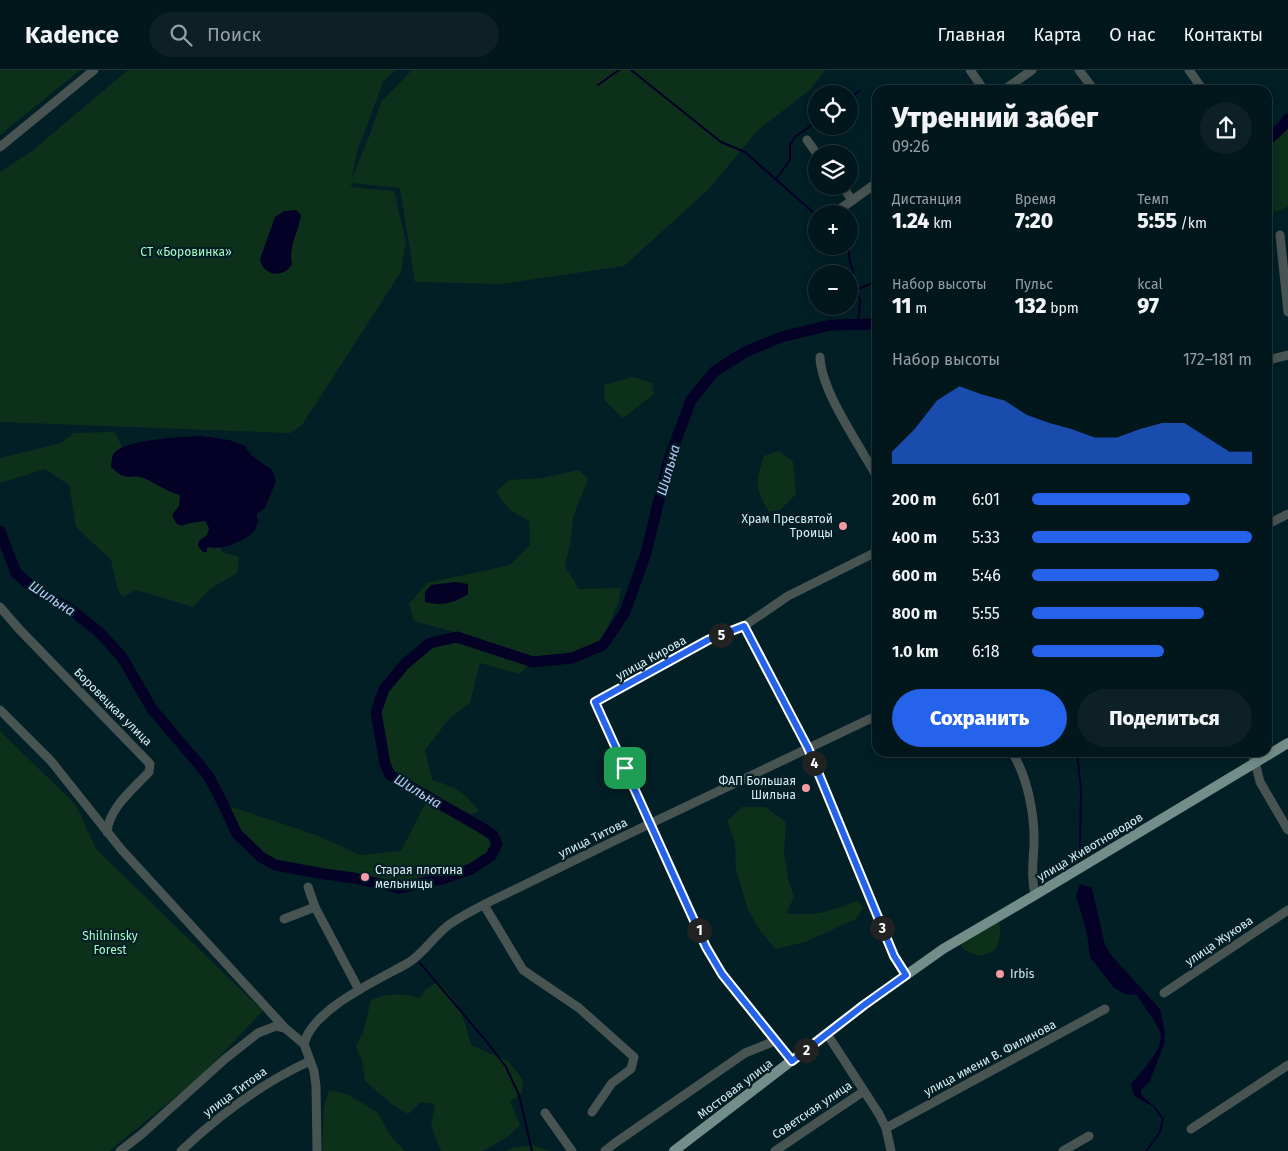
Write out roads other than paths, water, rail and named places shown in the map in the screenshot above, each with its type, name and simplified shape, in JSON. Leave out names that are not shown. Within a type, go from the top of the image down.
[{"type":"main road","name":"улица Животноводов","points":[[1272,749],[1288,743]]},
{"type":"main road","name":"улица Животноводов","points":[[906,975],[943,948],[1035,895],[1253,757]]},
{"type":"main road","name":"Мостовая улица","points":[[674,1151],[906,975]]},
{"type":"street","points":[[0,147],[94,70]]},
{"type":"street","points":[[970,70],[980,85]]},
{"type":"street","points":[[1011,85],[1032,70]]},
{"type":"street","points":[[1079,70],[1090,85]]},
{"type":"street","points":[[1188,70],[1200,85]]},
{"type":"street","points":[[807,140],[811,145]]},
{"type":"street","points":[[846,205],[872,186]]},
{"type":"street","points":[[848,195],[852,200]]},
{"type":"street","points":[[1280,235],[1288,312]]},
{"type":"street","points":[[1272,359],[1288,355]]},
{"type":"street","points":[[820,357],[820,367],[832,396],[872,468]]},
{"type":"street","points":[[1272,522],[1288,514]]},
{"type":"street","name":"улица Кирова","points":[[651,824],[595,702],[708,640],[744,626],[788,596],[872,554]]},
{"type":"street","name":"Боровецкая улица","points":[[0,608],[150,764],[149,772],[114,812],[107,832]]},
{"type":"street","points":[[744,626],[808,748],[894,956],[906,975]]},
{"type":"street","points":[[0,710],[50,761],[107,832],[173,907],[285,1028],[304,1044],[314,1071],[316,1086],[317,1151]]},
{"type":"street","name":"улица Титова","points":[[304,1044],[306,1035],[324,1015],[359,990],[410,961],[426,949],[439,933],[452,923],[484,905],[872,718]]},
{"type":"street","points":[[1014,757],[1023,776],[1031,810],[1034,844],[1032,880],[1035,895]]},
{"type":"street","points":[[1253,757],[1260,782],[1288,830]]},
{"type":"street","points":[[651,824],[706,947],[722,974],[792,1061]]},
{"type":"street","points":[[308,887],[315,907],[359,990]]},
{"type":"street","points":[[484,905],[522,970],[579,1008],[634,1056],[631,1069],[612,1083],[592,1112]]},
{"type":"street","points":[[284,919],[315,907]]},
{"type":"street","name":"улица Жукова","points":[[1164,993],[1288,910]]},
{"type":"street","name":"улица имени В. Филинова","points":[[886,1128],[1105,1010]]},
{"type":"street","points":[[120,1151],[142,1134],[225,1059],[258,1034],[276,1026],[285,1028]]},
{"type":"street","name":"Советская улица","points":[[827,1034],[864,1090],[886,1128],[891,1151]]},
{"type":"street","name":"Мостовая улица","points":[[605,1151],[745,1053],[775,1041]]},
{"type":"street","name":"улица Титова","points":[[181,1151],[199,1134],[263,1085],[286,1071],[310,1061]]},
{"type":"street","points":[[1191,1129],[1288,1065]]},
{"type":"street","name":"Советская улица","points":[[775,1151],[864,1090]]},
{"type":"street","points":[[545,1113],[572,1151]]},
{"type":"street","points":[[1063,1151],[1089,1136]]},
{"type":"waterway","points":[[598,85],[619,70]]},
{"type":"waterway","points":[[631,70],[721,142],[745,152],[808,208]]},
{"type":"waterway","name":"Шильна","points":[[1272,136],[1288,119]]},
{"type":"waterway","points":[[776,179],[790,160],[790,145],[795,137],[808,128]]},
{"type":"waterway","points":[[849,255],[860,301],[858,324]]},
{"type":"waterway","points":[[858,289],[872,283]]},
{"type":"waterway","name":"Шильна","points":[[0,531],[16,573],[37,591],[69,608],[99,632],[122,657],[152,709],[208,775],[237,834],[261,857],[275,865],[354,878],[399,888],[441,879],[471,869],[491,856],[497,844],[493,835],[390,775],[385,764],[376,712],[384,689],[405,664],[430,643],[457,637],[533,662],[572,658],[603,645],[625,612],[646,553],[669,459],[691,400],[715,371],[745,352],[781,337],[831,325],[872,324]]},
{"type":"waterway","points":[[1078,757],[1081,790],[1080,850]]},
{"type":"waterway","points":[[420,963],[506,1067],[519,1095],[532,1151]]},
{"type":"waterway","points":[[1146,1151],[1160,1132],[1163,1119],[1155,1108]]},
{"type":"place","name":"Храм Пресвятой Троицы","points":[[843,526]]},
{"type":"place","name":"ФАП Большая Шильна","points":[[806,788]]},
{"type":"place","name":"Старая плотина мельницы","points":[[365,877]]},
{"type":"place","name":"Irbis","points":[[1000,974]]},
{"type":"park label","name":"СТ «Боровинка»","points":[[186,252]]},
{"type":"park label","name":"Shilninsky Forest","points":[[110,943]]}]
